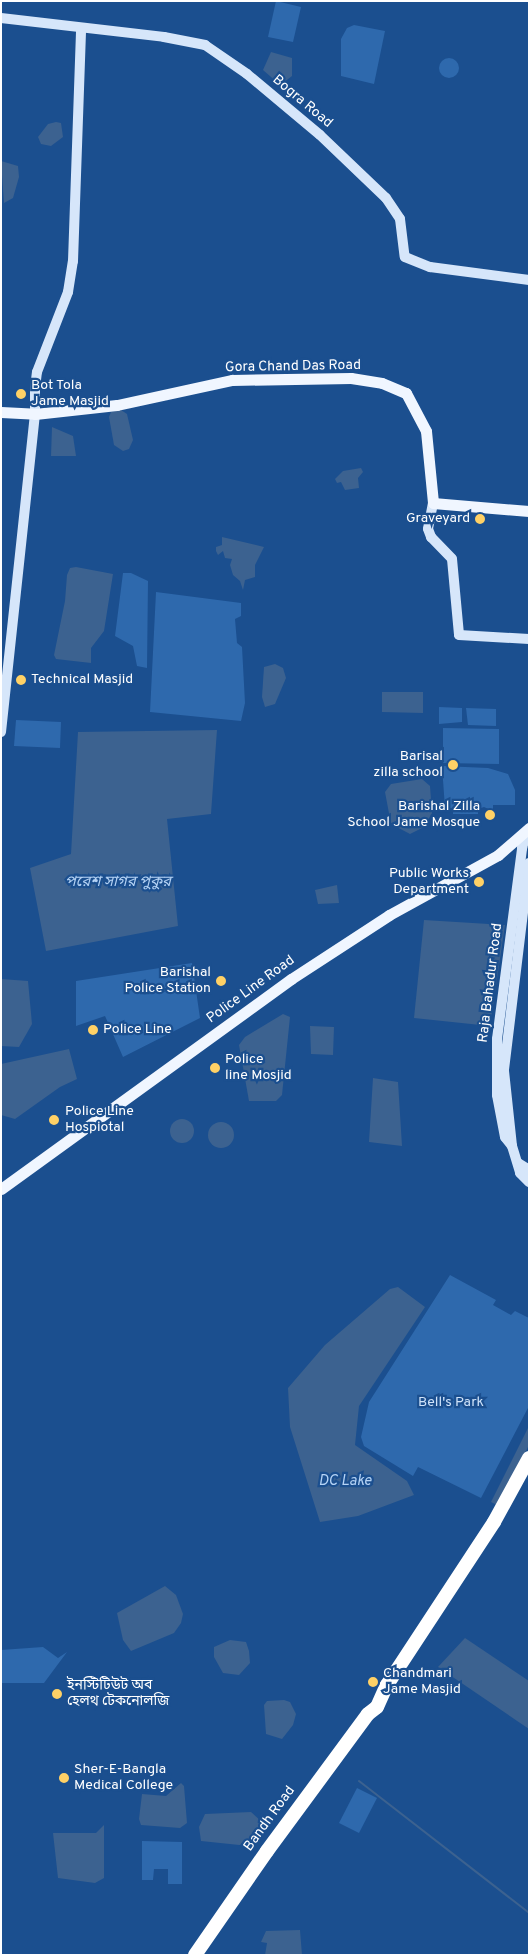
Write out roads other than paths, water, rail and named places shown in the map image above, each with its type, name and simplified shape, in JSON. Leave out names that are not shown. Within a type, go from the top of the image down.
[{"type":"highway","name":"Bandh Road","points":[[204,1955],[377,1707],[387,1686],[494,1522],[529,1458]]},
{"type":"highway","name":"Bandh Road","points":[[195,1955],[267,1851],[368,1714],[393,1691],[502,1526],[529,1476]]},
{"type":"main road","name":"Bogra Road","points":[[1,18],[183,40],[212,49],[247,74],[320,135],[386,198],[400,219],[405,257],[430,267],[529,280]]},
{"type":"main road","points":[[1,732],[36,414],[38,372],[62,310],[73,261],[81,28]]},
{"type":"main road","name":"Gora Chand Das Road","points":[[1,412],[36,414],[117,405],[232,380],[351,378],[382,383],[406,393],[426,431],[434,502]]},
{"type":"main road","points":[[529,511],[434,502],[428,529],[431,537],[452,559],[459,635],[529,639]]},
{"type":"main road","name":"Raja Bahadur Road","points":[[512,1146],[505,1137],[497,1095],[497,1039],[522,848],[528,833]]},
{"type":"main road","name":"Police Line Road","points":[[1,1189],[291,979],[389,915],[498,855],[528,833]]},
{"type":"main road","name":"Raja Bahadur Road","points":[[529,863],[505,1055],[505,1089],[512,1146],[520,1173],[529,1182]]},
{"type":"main road","points":[[518,1163],[529,1170]]},
{"type":"water","points":[[271,52],[292,58],[292,76],[283,83],[278,83],[263,70]]},
{"type":"water","points":[[61,123],[63,137],[51,146],[41,144],[38,137],[48,124]]},
{"type":"water","points":[[1,161],[18,166],[19,177],[13,198],[4,203]]},
{"type":"water","points":[[121,410],[127,414],[133,440],[129,449],[123,451],[114,445],[109,417],[111,412]]},
{"type":"water","points":[[52,427],[73,436],[76,456],[51,456]]},
{"type":"water","points":[[361,468],[363,472],[358,478],[359,488],[345,490],[341,482],[337,483],[335,479],[343,471]]},
{"type":"water","points":[[222,537],[264,547],[255,565],[255,577],[245,580],[243,590],[240,581],[233,575],[230,565],[232,559],[225,558],[223,551],[218,555],[216,551],[216,547],[222,545]]},
{"type":"water","points":[[76,567],[113,574],[104,631],[91,648],[91,663],[56,659],[54,655],[65,601],[67,575],[70,568]]},
{"type":"water","points":[[275,664],[283,668],[286,678],[275,704],[265,707],[262,697],[264,667]]},
{"type":"water","points":[[382,692],[423,692],[423,713],[382,712]]},
{"type":"water","name":"পরেশ সাগর পুকুর","points":[[217,730],[211,814],[167,819],[178,926],[46,951],[30,868],[71,854],[78,732]]},
{"type":"water","points":[[422,779],[430,786],[432,813],[424,827],[410,834],[391,824],[385,792],[391,784]]},
{"type":"water","points":[[337,885],[339,903],[318,904],[315,890]]},
{"type":"water","points":[[424,920],[505,925],[490,1026],[414,1018]]},
{"type":"water","points":[[1,979],[28,981],[32,1024],[19,1047],[1,1046]]},
{"type":"water","points":[[283,1014],[290,1017],[282,1095],[276,1101],[249,1101],[239,1045],[245,1037]]},
{"type":"water","points":[[310,1026],[334,1027],[333,1055],[311,1054]]},
{"type":"water","points":[[69,1049],[77,1079],[60,1087],[15,1119],[1,1115],[1,1064]]},
{"type":"water","points":[[373,1078],[398,1082],[402,1146],[369,1142]]},
{"type":"water","points":[[182,1119],[187,1120],[193,1126],[193,1136],[187,1142],[182,1143],[177,1142],[171,1136],[170,1131],[171,1126],[177,1120]]},
{"type":"water","points":[[221,1122],[230,1126],[234,1135],[230,1144],[221,1148],[212,1144],[208,1135],[212,1126]]},
{"type":"water","name":"DC Lake","points":[[398,1287],[425,1307],[359,1406],[355,1445],[407,1481],[414,1495],[358,1516],[320,1522],[290,1427],[288,1388],[325,1345],[390,1289]]},
{"type":"water","points":[[529,1426],[529,1445],[499,1506],[491,1502]]},
{"type":"water","points":[[165,1586],[176,1595],[183,1614],[181,1623],[174,1633],[131,1651],[123,1640],[117,1613]]},
{"type":"water","points":[[465,1638],[529,1681],[529,1729],[438,1667]]},
{"type":"water","points":[[230,1640],[246,1642],[249,1651],[250,1663],[239,1675],[223,1673],[214,1657],[214,1647]]},
{"type":"water","points":[[284,1700],[290,1702],[296,1714],[293,1725],[282,1739],[266,1734],[264,1705],[267,1701]]},
{"type":"water","points":[[181,1783],[184,1786],[187,1823],[180,1828],[141,1825],[139,1819],[142,1794],[166,1796]]},
{"type":"water","points":[[251,1812],[261,1821],[259,1832],[249,1846],[201,1841],[199,1827],[205,1814]]},
{"type":"water","points":[[104,1825],[104,1878],[95,1883],[58,1878],[53,1833],[96,1833]]},
{"type":"water","points":[[300,1930],[302,1955],[265,1955],[267,1943],[261,1942],[266,1931]]},
{"type":"waterway","points":[[359,1781],[529,1913]]},
{"type":"place","name":"Bot Tola Jame Masjid","points":[[21,394]]},
{"type":"place","name":"Graveyard","points":[[480,519]]},
{"type":"place","name":"Technical Masjid","points":[[21,680]]},
{"type":"place","name":"Barisal zilla school","points":[[453,765]]},
{"type":"place","name":"Barishal Zilla School Jame Mosque","points":[[490,815]]},
{"type":"place","name":"Public Works Department","points":[[479,882]]},
{"type":"place","name":"Barishal Police Station","points":[[221,981]]},
{"type":"place","name":"Police Line","points":[[93,1030]]},
{"type":"place","name":"Police line Mosjid","points":[[215,1068]]},
{"type":"place","name":"Police Line Hospiotal","points":[[54,1120]]},
{"type":"place","name":"Chandmari Jame Masjid","points":[[373,1682]]},
{"type":"place","name":"ইনস্টিটিউট অব হেলথ টেকনোলজি","points":[[57,1694]]},
{"type":"place","name":"Sher-E-Bangla Medical College","points":[[64,1778]]},
{"type":"park label","name":"Bell's Park","points":[[451,1403]]}]
